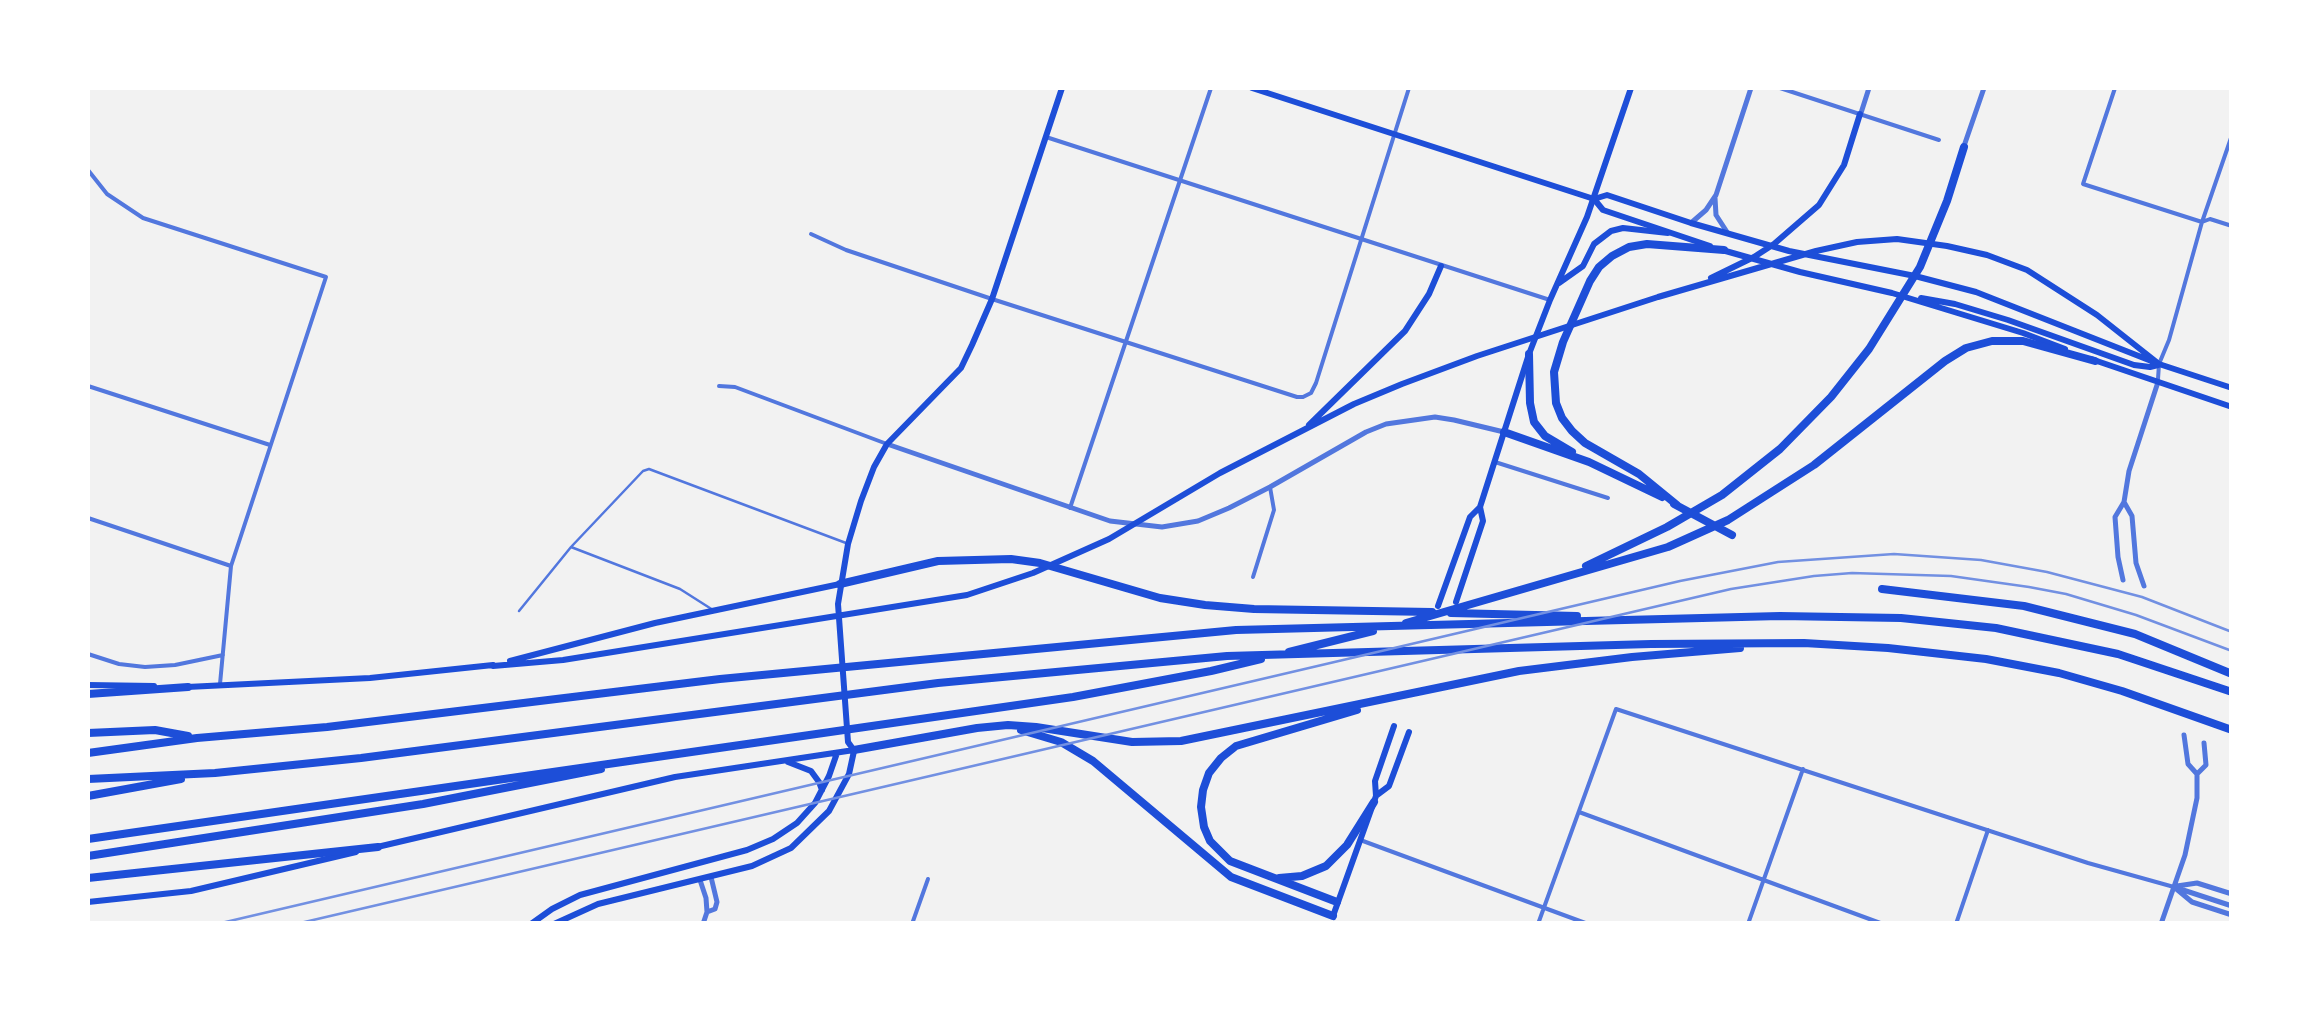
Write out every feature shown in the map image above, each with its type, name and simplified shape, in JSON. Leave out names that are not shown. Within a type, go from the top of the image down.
[{"type":"highway","points":[[1559,578],[1667,528],[1722,495],[1815,415],[1884,328],[1920,267],[1944,211],[1964,148]]},
{"type":"highway","points":[[1677,505],[1639,474],[1572,431],[1556,403],[1554,372],[1590,281],[1612,256],[1647,244],[1724,250]]},
{"type":"highway","points":[[88,839],[1017,705],[1211,671],[1417,620],[1668,547],[1728,520],[1770,495],[1966,348],[2023,341],[2095,361]]},
{"type":"highway","points":[[1529,354],[1531,409],[1537,428],[1545,436],[1732,535]]},
{"type":"highway","points":[[1504,432],[1589,462]]},
{"type":"highway","points":[[839,589],[927,563],[978,558],[1025,561],[1160,598],[1230,608],[1662,618]]},
{"type":"highway","points":[[1882,589],[2024,606],[2135,634],[2232,674]]},
{"type":"highway","points":[[88,753],[720,679],[1236,630],[1662,618],[1901,618],[1996,628],[2118,654],[2232,692]]},
{"type":"highway","points":[[854,750],[991,726],[1036,727],[1132,742],[1181,741],[1519,671],[1804,643]]},
{"type":"highway","points":[[88,779],[216,773],[361,758],[938,682],[1227,656],[1651,644],[1804,643],[1986,659],[2059,673],[2122,691],[2232,730]]},
{"type":"highway","points":[[88,694],[188,687]]},
{"type":"highway","points":[[1338,902],[1230,861],[1210,841],[1202,817],[1203,790],[1214,765],[1236,746],[1394,697]]},
{"type":"highway","points":[[991,726],[1040,734],[1071,746],[1103,768],[1231,876],[1331,920]]},
{"type":"highway","points":[[88,733],[155,730],[197,738]]},
{"type":"highway","points":[[88,856],[423,804],[698,750]]},
{"type":"highway","points":[[88,796],[216,773]]},
{"type":"highway","points":[[1264,876],[1302,876],[1326,866],[1347,845],[1375,799]]},
{"type":"highway","points":[[88,878],[378,846]]},
{"type":"main road","points":[[554,924],[598,904],[752,866],[780,854],[823,818],[842,789],[854,750],[848,742],[838,627],[839,589],[848,544],[874,467],[887,444],[960,368],[992,299],[1062,88]]},
{"type":"main road","points":[[1252,88],[1594,199],[1607,196],[1789,251],[1976,292],[2159,364],[2232,388]]},
{"type":"main road","points":[[1438,606],[1470,517],[1480,507],[1529,354],[1594,199],[1631,88]]},
{"type":"main road","points":[[1692,287],[1754,257],[1819,204],[1844,165],[1860,114]]},
{"type":"main road","points":[[1594,199],[1603,210],[1724,250],[1800,272],[1956,304],[2134,365],[2159,364]]},
{"type":"main road","points":[[1558,284],[1582,266],[1598,240],[1610,231],[1623,228],[1668,233]]},
{"type":"main road","points":[[88,685],[188,687],[370,678],[564,660],[967,594],[1033,573],[1109,539],[1220,473],[1354,404],[1477,356],[1658,297],[1844,245],[1897,240],[1987,254],[2027,270],[2097,315],[2159,364]]},
{"type":"main road","points":[[1302,432],[1404,331],[1441,266]]},
{"type":"main road","points":[[1892,293],[2024,333],[2232,407]]},
{"type":"main road","points":[[1456,602],[1483,521],[1480,507]]},
{"type":"main road","points":[[493,666],[714,610],[839,589]]},
{"type":"main road","points":[[1331,920],[1375,799],[1375,782],[1394,726]]},
{"type":"main road","points":[[1375,799],[1389,786],[1408,732]]},
{"type":"main road","points":[[531,924],[580,895],[746,850],[773,839],[797,823],[822,791],[837,753],[848,742]]},
{"type":"main road","points":[[88,902],[191,891],[640,784],[854,750]]},
{"type":"main road","points":[[782,760],[811,771],[822,791]]},
{"type":"street","points":[[1070,508],[1211,88]]},
{"type":"street","points":[[1287,98],[1291,88]]},
{"type":"street","points":[[811,234],[846,250],[992,299],[1297,397],[1307,396],[1316,383],[1409,88]]},
{"type":"street","points":[[1690,223],[1716,195],[1751,88]]},
{"type":"street","points":[[1780,88],[1939,140]]},
{"type":"street","points":[[1860,114],[1869,88]]},
{"type":"street","points":[[1964,148],[1984,88]]},
{"type":"street","points":[[2115,88],[2084,184],[2202,222],[2210,219],[2232,226]]},
{"type":"street","points":[[2123,580],[2115,516],[2124,502],[2158,382],[2159,364],[2232,135]]},
{"type":"street","points":[[1046,136],[1550,300]]},
{"type":"street","points":[[88,170],[107,194],[143,218],[326,277],[231,566],[220,685]]},
{"type":"street","points":[[1716,195],[1716,215],[1727,232]]},
{"type":"street","points":[[88,386],[270,446]]},
{"type":"street","points":[[718,386],[735,387],[1110,521],[1152,527],[1188,524],[1229,508],[1366,432],[1396,422],[1443,418],[1504,432]]},
{"type":"street","points":[[1495,462],[1608,498]]},
{"type":"street","points":[[1252,577],[1274,510],[1270,488]]},
{"type":"street","points":[[2124,502],[2132,516],[2136,563],[2144,586]]},
{"type":"street","points":[[88,518],[231,566]]},
{"type":"street","points":[[88,654],[145,668],[222,655]]},
{"type":"street","points":[[1538,924],[1616,708],[2088,863],[2232,906]]},
{"type":"street","points":[[2161,924],[2192,826],[2196,798],[2197,774],[2188,764],[2184,735]]},
{"type":"street","points":[[2197,774],[2206,766],[2204,743]]},
{"type":"street","points":[[1748,924],[1804,769]]},
{"type":"street","points":[[1579,812],[1883,924]]},
{"type":"street","points":[[1956,924],[1988,830]]},
{"type":"street","points":[[1360,840],[1588,924]]},
{"type":"street","points":[[707,912],[715,908],[716,902],[711,877]]},
{"type":"street","points":[[912,924],[928,879]]},
{"type":"street","points":[[700,880],[707,912],[703,924]]},
{"type":"street","points":[[2174,886],[2197,883],[2232,894]]},
{"type":"street","points":[[2174,886],[2192,902],[2232,915]]},
{"type":"lane","points":[[519,611],[571,547],[649,468],[848,544]]},
{"type":"lane","points":[[571,547],[680,589],[714,610]]},
{"type":"railway","points":[[217,924],[1680,581],[1778,562],[1894,554],[1981,560],[2047,572],[2142,597],[2232,632]]},
{"type":"railway","points":[[296,924],[1731,589],[1814,576],[1951,576],[2029,587],[2136,615],[2232,651]]}]
